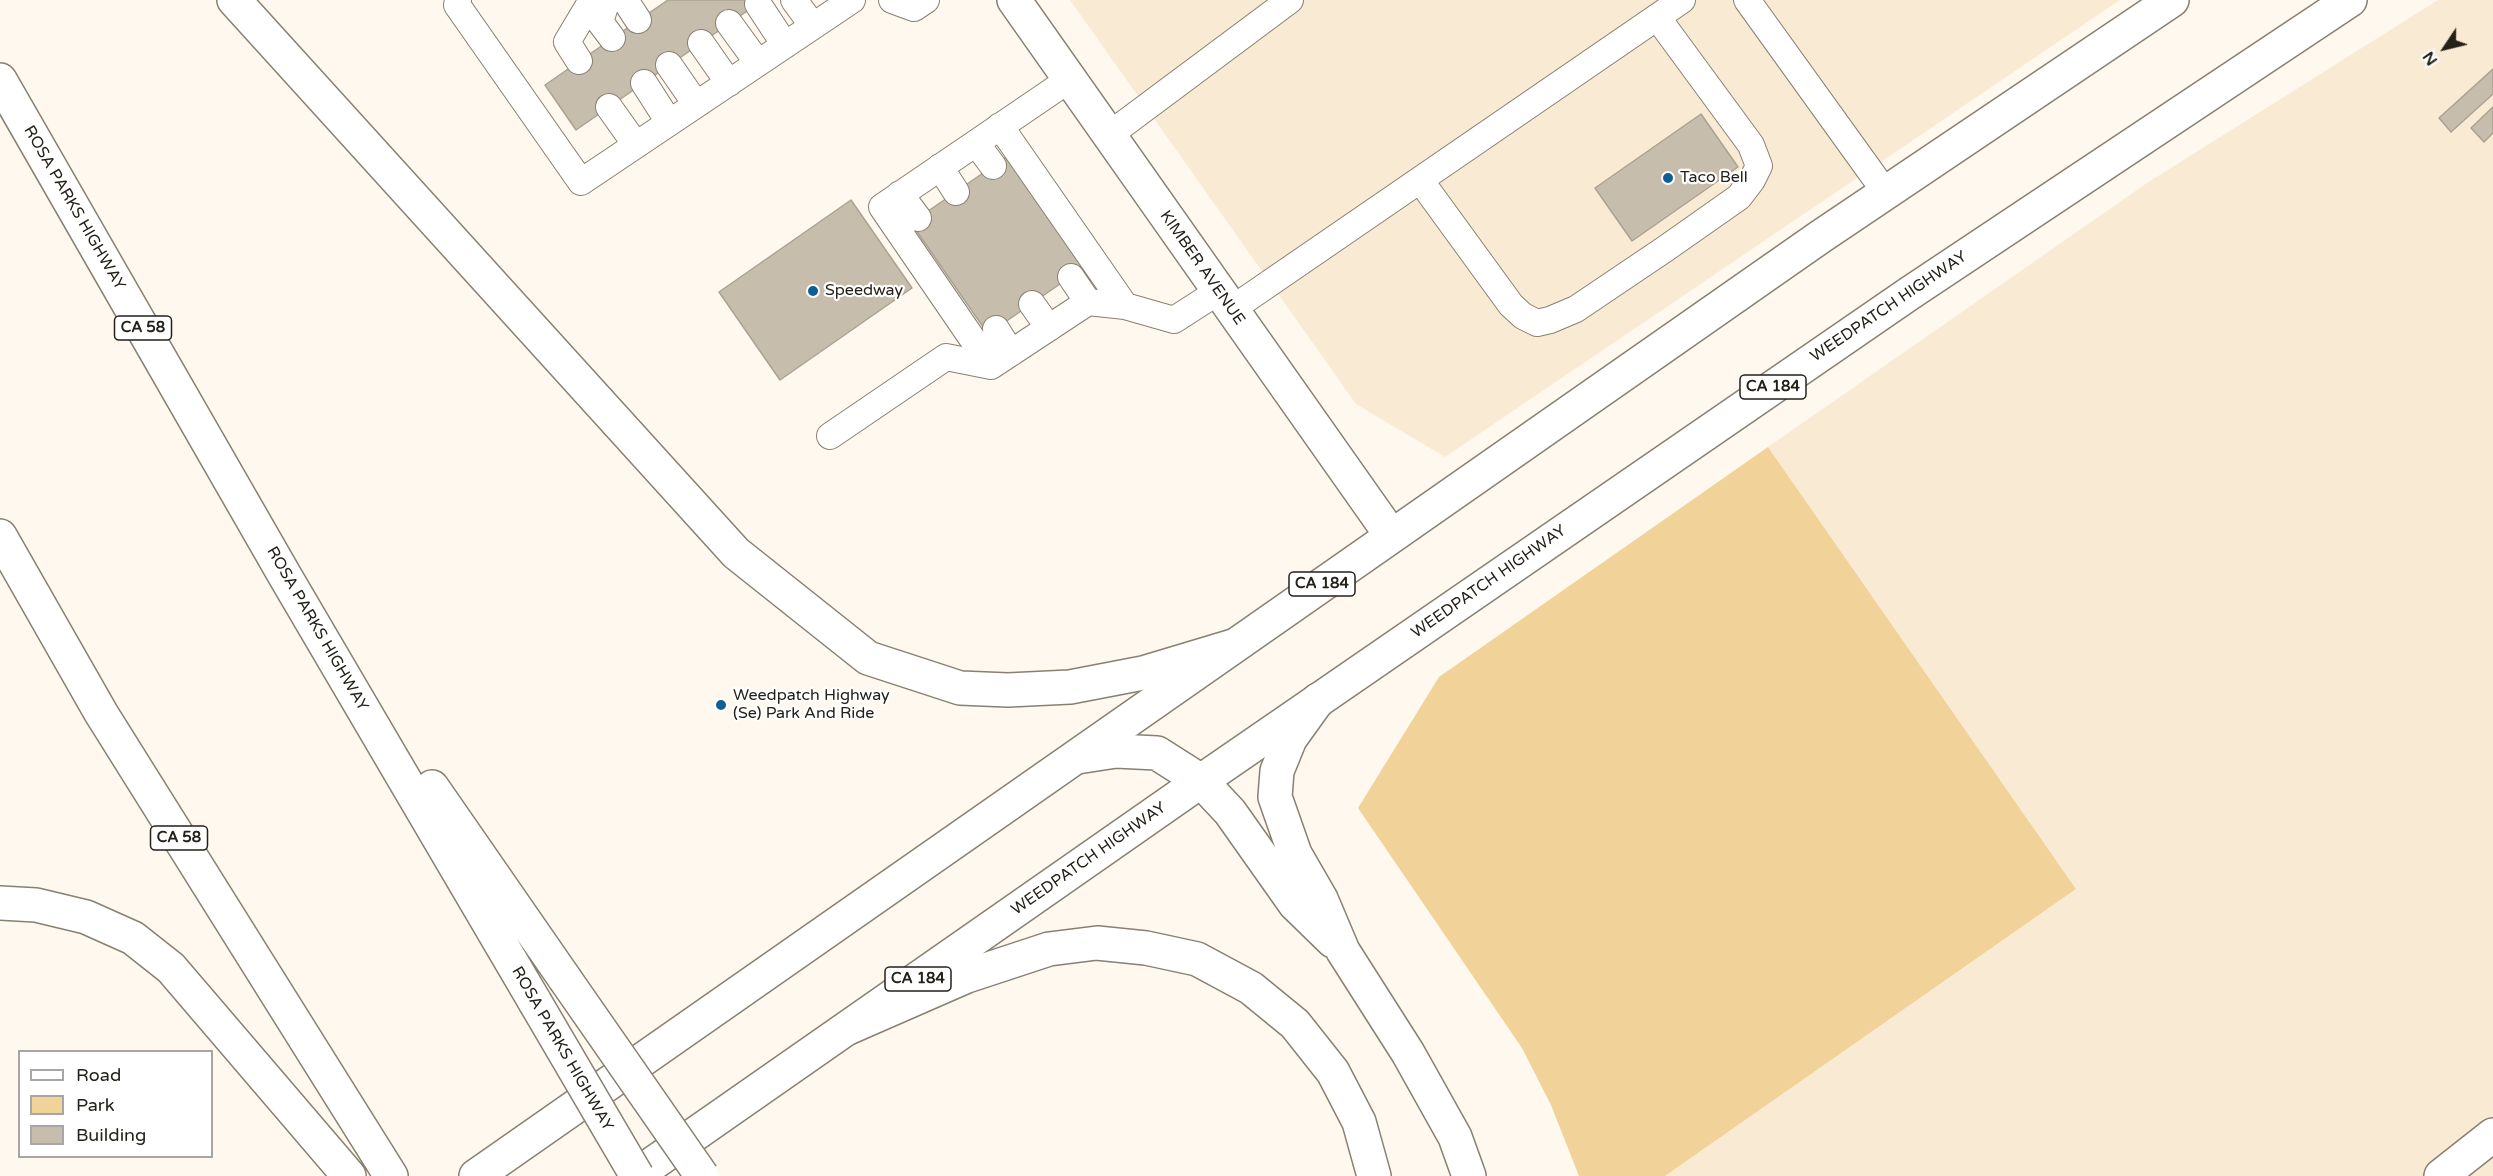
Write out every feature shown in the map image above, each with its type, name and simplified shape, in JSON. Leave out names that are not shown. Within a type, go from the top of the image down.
[{"type":"main road","points":[[234,0],[736,552],[868,658],[960,688],[1008,690],[1070,687],[1143,673],[1233,646]]},
{"type":"main road","name":"KIMBER AVENUE","points":[[1014,0],[1391,536]]},
{"type":"main road","name":"CA 184","points":[[476,1176],[1391,536],[1886,193],[2172,0]]},
{"type":"main road","name":"WEEDPATCH HIGHWAY","points":[[636,1176],[1201,781],[1910,293],[2350,0]]},
{"type":"main road","name":"ROSA PARKS HIGHWAY","points":[[0,80],[285,576],[636,1176]]},
{"type":"main road","name":"CA 58","points":[[0,536],[101,713],[391,1176]]},
{"type":"main road","points":[[285,576],[702,1176]]},
{"type":"main road","points":[[1318,700],[1290,739],[1277,771],[1275,797],[1295,854],[1321,899],[1343,951],[1408,1053],[1455,1137],[1470,1176]]},
{"type":"main road","points":[[1077,757],[1116,751],[1157,753],[1201,781],[1230,812],[1295,904],[1343,951]]},
{"type":"main road","points":[[0,903],[36,905],[86,917],[133,938],[171,968],[342,1168]]},
{"type":"main road","points":[[848,1028],[967,976],[1049,949],[1097,943],[1146,948],[1197,959],[1251,988],[1295,1024],[1333,1072],[1359,1122],[1374,1176]]},
{"type":"main road","points":[[2441,1176],[2493,1135]]},
{"type":"lane","points":[[458,0],[457,5],[580,182],[852,0]]},
{"type":"lane","points":[[579,61],[567,42],[592,0]]},
{"type":"lane","points":[[608,0],[600,22],[612,38]]},
{"type":"lane","points":[[794,0],[813,26]]},
{"type":"lane","points":[[892,0],[914,8],[926,0]]},
{"type":"lane","points":[[1109,135],[1290,0]]},
{"type":"lane","points":[[830,436],[946,357],[1001,360],[1088,302],[1125,306],[1174,320],[1225,300],[1420,180],[1682,0]]},
{"type":"lane","points":[[1747,0],[1886,193]]},
{"type":"lane","points":[[758,4],[785,45]]},
{"type":"lane","points":[[1420,180],[1511,305],[1523,316],[1537,323],[1576,309],[1665,249],[1739,197],[1759,166],[1750,145],[1657,17]]},
{"type":"lane","points":[[729,23],[758,63]]},
{"type":"lane","points":[[701,43],[729,82]]},
{"type":"lane","points":[[669,65],[696,104]]},
{"type":"lane","points":[[1001,360],[882,207],[1070,79]]},
{"type":"lane","points":[[644,83],[669,122]]},
{"type":"lane","points":[[609,106],[636,145]]},
{"type":"lane","points":[[1000,126],[1125,306]]},
{"type":"lane","points":[[976,143],[993,166]]},
{"type":"lane","points":[[940,167],[956,192]]},
{"type":"lane","points":[[900,194],[918,218]]},
{"type":"lane","points":[[1071,276],[1088,302]]},
{"type":"lane","points":[[1032,304],[1049,328]]},
{"type":"lane","points":[[996,329],[1001,360]]},
{"type":"shaded area","points":[[1070,0],[2120,0],[1445,457],[1356,404]]},
{"type":"shaded area","points":[[2438,0],[2493,0],[2493,1176],[1665,1176],[2076,889],[1768,447],[2147,183]]},
{"type":"green space","points":[[1768,447],[2076,889],[1665,1176],[1579,1176],[1551,1105],[1522,1048],[1358,808],[1439,677]]},
{"type":"building","points":[[668,0],[763,0],[576,130],[545,85]]},
{"type":"building","points":[[2493,69],[2493,94],[2451,132],[2439,118]]},
{"type":"building","points":[[2493,107],[2493,133],[2484,142],[2471,128]]},
{"type":"building","points":[[1701,114],[1738,167],[1632,241],[1595,188]]},
{"type":"building","points":[[1006,157],[1083,268],[988,334],[911,223]]},
{"type":"building","points":[[851,200],[912,288],[780,380],[719,292]]},
{"type":"place","name":"Taco Bell","points":[[1668,178]]},
{"type":"place","name":"Speedway","points":[[813,291]]},
{"type":"place","name":"Weedpatch Highway (Se) Park And Ride","points":[[721,705]]}]
